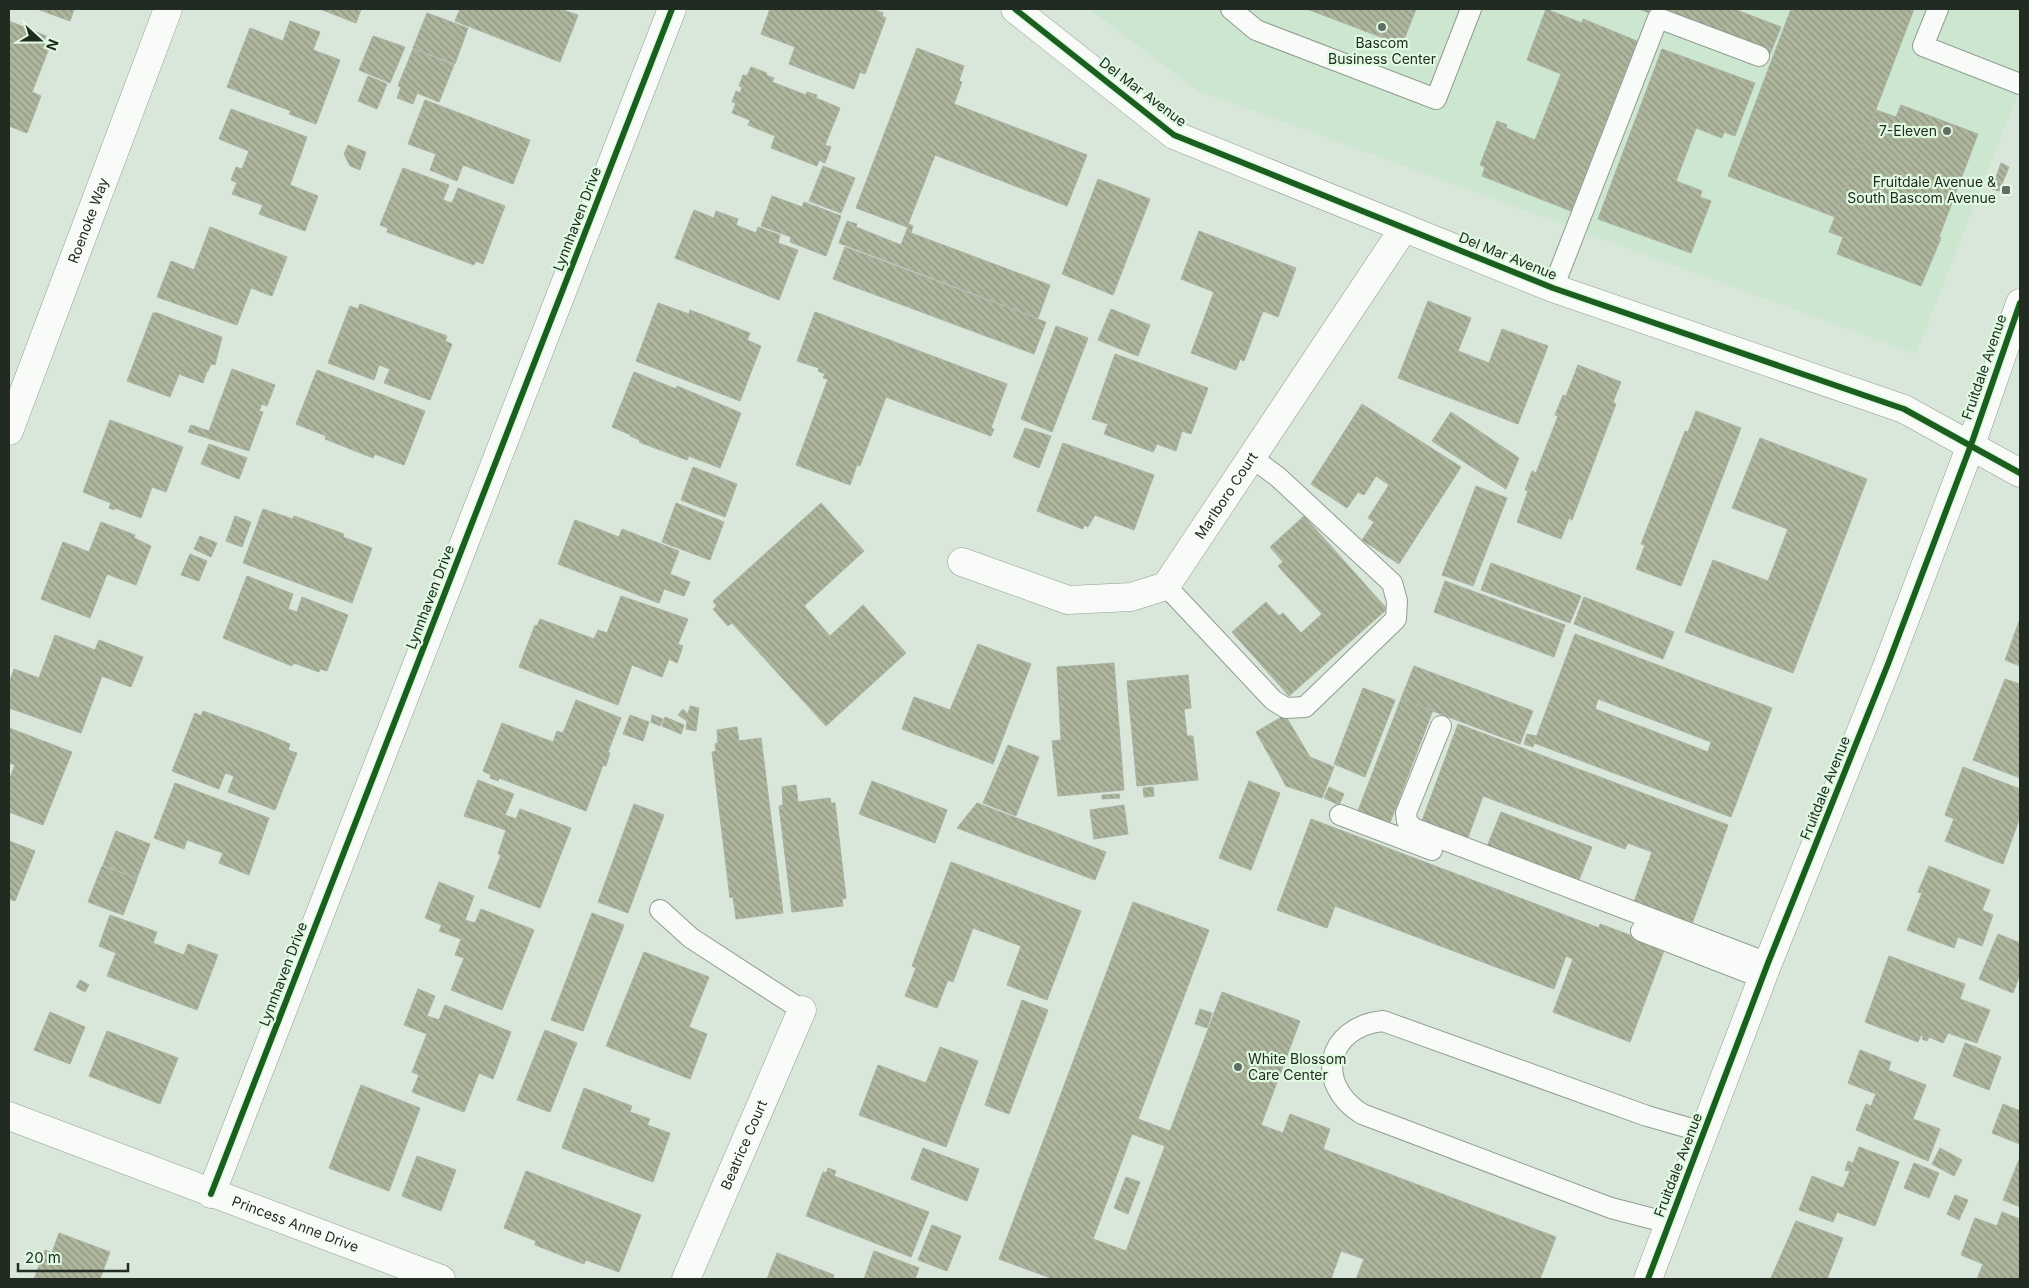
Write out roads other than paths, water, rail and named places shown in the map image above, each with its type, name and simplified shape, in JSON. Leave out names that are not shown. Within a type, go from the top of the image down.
[{"type":"street","name":"Roenoke Way","points":[[9,431],[168,9]]},
{"type":"street","name":"Lynnhaven Drive","points":[[211,1194],[672,9]]},
{"type":"street","name":"Del Mar Avenue","points":[[1015,9],[1174,135],[1554,288],[1904,409],[2020,473]]},
{"type":"street","name":"Marlboro Court","points":[[1166,586],[1404,228]]},
{"type":"street","name":"Fruitdale Avenue","points":[[1648,1279],[1765,971],[1884,674],[1970,445],[2020,303]]},
{"type":"street","points":[[962,562],[1068,600],[1131,597],[1166,586]]},
{"type":"street","name":"Beatrice Court","points":[[686,1279],[802,1010]]},
{"type":"street","name":"Princess Anne Drive","points":[[9,1116],[211,1194],[441,1279]]},
{"type":"lane","points":[[1231,9],[1256,30],[1436,99],[1470,9]]},
{"type":"lane","points":[[1938,9],[1923,46],[2020,84]]},
{"type":"lane","points":[[1554,288],[1658,18],[1759,56]]},
{"type":"lane","points":[[1166,586],[1273,700],[1286,708],[1305,707],[1396,619],[1397,601],[1392,584],[1278,477],[1251,457]]},
{"type":"lane","points":[[1441,726],[1406,813],[1407,821],[1413,828],[1765,971]]},
{"type":"lane","points":[[1340,815],[1765,971]]},
{"type":"lane","points":[[660,910],[690,938],[749,978],[802,1010]]},
{"type":"lane","points":[[1669,1223],[1611,1208],[1362,1114],[1339,1095],[1334,1081],[1332,1066],[1335,1051],[1343,1038],[1354,1028],[1368,1022],[1383,1021],[1647,1116],[1704,1132]]},
{"type":"place","name":"Bascom Business Center","points":[[1382,27]]},
{"type":"place","name":"7-Eleven","points":[[1947,131]]},
{"type":"place","name":"Fruitdale Avenue & South Bascom Avenue","points":[[2006,190]]},
{"type":"place","name":"White Blossom Care Center","points":[[1238,1067]]}]
